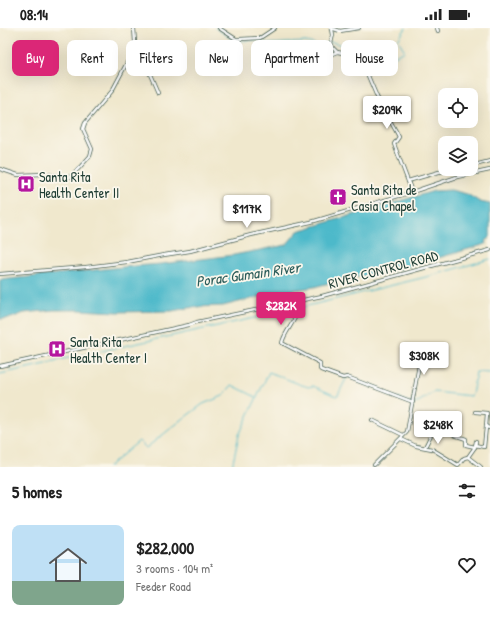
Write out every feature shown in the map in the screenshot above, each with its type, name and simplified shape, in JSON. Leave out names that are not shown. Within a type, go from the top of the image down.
[{"type":"street","points":[[134,28],[135,40]]},
{"type":"street","points":[[220,28],[236,39],[244,39],[260,38],[275,28]]},
{"type":"street","points":[[331,28],[340,31],[359,28]]},
{"type":"street","points":[[331,28],[333,35],[331,44],[337,52]]},
{"type":"street","points":[[333,54],[337,52],[343,53],[363,64],[377,97],[399,137],[394,144],[412,192]]},
{"type":"street","points":[[0,168],[18,175],[44,174],[66,177],[73,175],[90,156],[92,149],[83,129],[85,123],[112,91],[126,64]]},
{"type":"street","points":[[151,76],[158,93]]},
{"type":"street","points":[[478,164],[490,161]]},
{"type":"street","points":[[0,274],[93,266],[186,252],[258,233],[311,222],[457,178],[490,170]]},
{"type":"street","points":[[408,181],[438,172]]},
{"type":"street","name":"RIVER CONTROL ROAD","points":[[0,366],[322,296],[490,250]]},
{"type":"street","points":[[295,301],[298,310],[297,314],[282,343],[320,363],[321,370],[343,378],[347,376],[413,403]]},
{"type":"street","points":[[374,465],[401,439],[408,430],[422,348]]},
{"type":"street","points":[[454,434],[466,439],[466,445],[484,447],[487,413],[476,412]]},
{"type":"street","points":[[372,420],[403,435]]},
{"type":"street","points":[[486,427],[490,428]]},
{"type":"street","points":[[425,447],[432,433]]},
{"type":"street","points":[[401,439],[416,446],[425,447],[432,450],[458,465],[464,458],[468,457],[475,446],[476,441]]},
{"type":"street","points":[[468,457],[481,467]]},
{"type":"water","name":"Porac Gumain River","points":[[451,190],[467,194],[480,202],[490,204],[490,237],[485,241],[486,244],[383,274],[348,278],[314,287],[287,291],[223,306],[194,307],[172,311],[117,312],[54,310],[24,313],[11,318],[0,319],[0,280],[161,264],[234,255],[286,245],[298,231],[434,191]]},
{"type":"waterway","points":[[215,28],[235,41],[258,40],[270,44],[306,42],[317,45],[332,42],[343,45],[377,65],[405,51],[398,40],[406,28]]},
{"type":"waterway","points":[[299,308],[430,276],[490,259]]},
{"type":"waterway","points":[[0,374],[296,309]]},
{"type":"waterway","points":[[232,467],[239,435],[269,372],[308,387],[313,386],[336,396],[338,395],[346,379]]},
{"type":"waterway","points":[[392,396],[415,404],[434,392],[471,396],[476,372],[490,373]]},
{"type":"waterway","points":[[108,467],[139,441],[146,448],[203,404],[223,396],[232,385],[256,397]]},
{"type":"place","name":"Santa Rita Health Center II","points":[[26,184]]},
{"type":"place","name":"Santa Rita de Casia Chapel","points":[[338,197]]},
{"type":"place","name":"Santa Rita Health Center I","points":[[57,349]]}]
